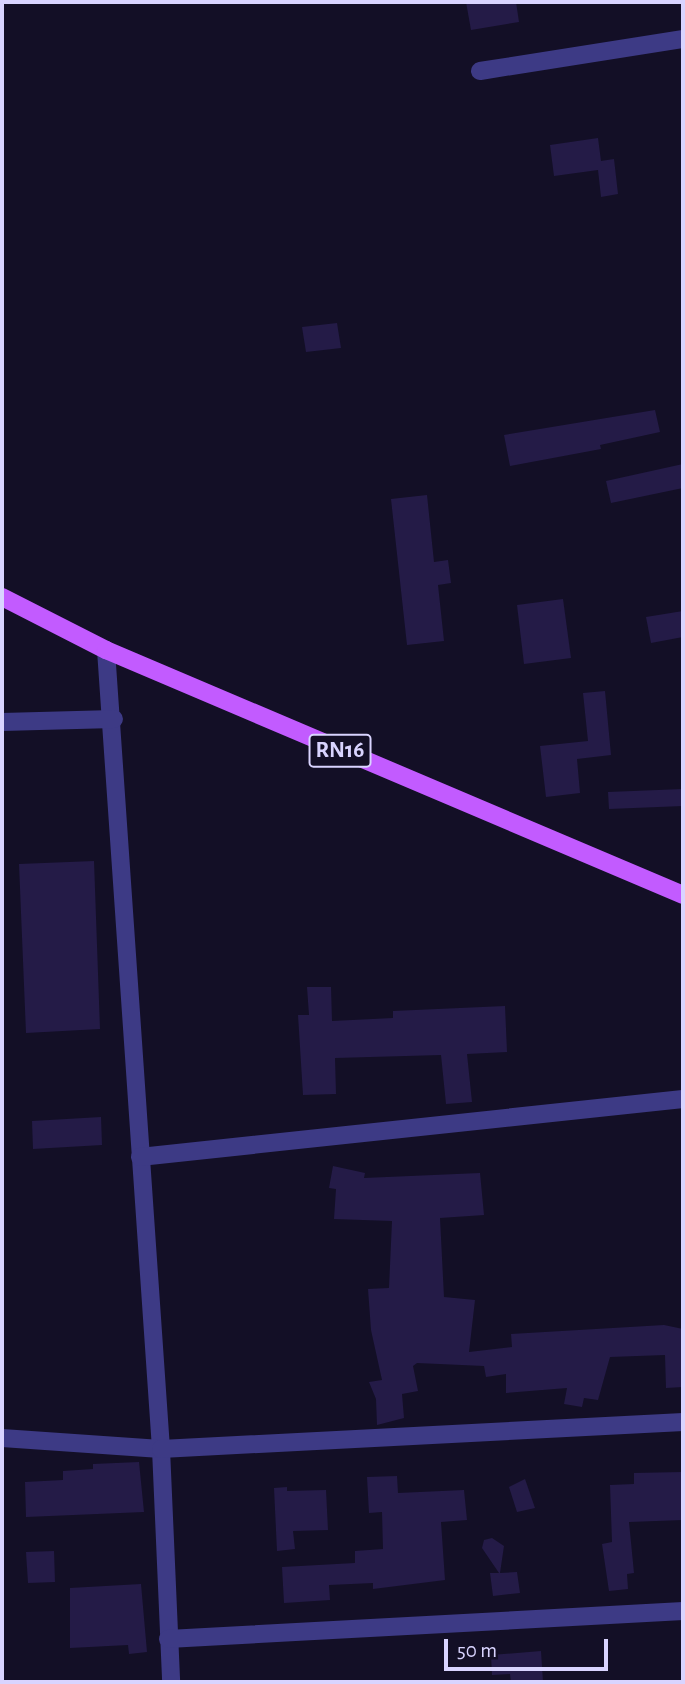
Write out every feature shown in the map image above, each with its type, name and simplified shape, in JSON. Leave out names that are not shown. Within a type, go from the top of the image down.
[{"type":"main road","name":"RN16","points":[[2,597],[106,650],[683,895]]},
{"type":"street","points":[[480,71],[683,39]]},
{"type":"street","points":[[106,650],[114,719],[140,1157],[161,1449],[170,1682]]},
{"type":"street","points":[[2,722],[114,719]]},
{"type":"street","points":[[140,1157],[683,1099]]},
{"type":"street","points":[[2,1437],[161,1449],[683,1422]]},
{"type":"street","points":[[168,1639],[683,1611]]},
{"type":"building","points":[[466,2],[516,2],[519,22],[471,30]]},
{"type":"building","points":[[598,138],[601,161],[614,159],[618,194],[601,197],[598,170],[554,176],[550,145]]},
{"type":"building","points":[[337,323],[341,348],[306,352],[302,327]]},
{"type":"building","points":[[655,410],[660,432],[600,445],[601,449],[510,466],[504,435]]},
{"type":"building","points":[[683,464],[683,488],[611,503],[606,481]]},
{"type":"building","points":[[427,495],[434,562],[448,560],[451,583],[438,585],[444,641],[407,645],[391,499]]},
{"type":"building","points":[[563,599],[571,658],[524,664],[517,605]]},
{"type":"building","points":[[683,611],[683,637],[651,643],[646,617]]},
{"type":"building","points":[[605,691],[611,755],[577,759],[580,793],[546,797],[540,746],[588,741],[583,693]]},
{"type":"building","points":[[683,789],[683,806],[609,809],[608,792]]},
{"type":"building","points":[[94,861],[100,1029],[26,1033],[19,864]]},
{"type":"building","points":[[307,987],[331,987],[332,1021],[393,1018],[393,1011],[505,1006],[507,1052],[467,1054],[472,1102],[446,1104],[441,1055],[335,1058],[336,1094],[303,1095],[298,1015],[309,1015]]},
{"type":"building","points":[[101,1117],[102,1145],[33,1149],[32,1121]]},
{"type":"building","points":[[333,1166],[365,1173],[364,1178],[480,1173],[484,1215],[440,1218],[444,1297],[475,1300],[469,1352],[512,1347],[511,1334],[664,1325],[683,1329],[683,1387],[666,1388],[665,1355],[610,1357],[598,1400],[584,1398],[582,1407],[564,1404],[567,1388],[506,1393],[506,1374],[486,1377],[484,1366],[417,1363],[413,1366],[418,1391],[402,1394],[404,1418],[377,1425],[376,1399],[369,1382],[382,1380],[371,1330],[368,1289],[389,1288],[392,1221],[334,1219],[336,1189],[329,1188]]},
{"type":"building","points":[[139,1462],[144,1512],[26,1517],[25,1482],[63,1480],[63,1471],[93,1469],[93,1464]]},
{"type":"building","points":[[683,1472],[683,1520],[629,1522],[634,1573],[627,1574],[628,1589],[609,1591],[602,1544],[612,1542],[610,1485],[634,1484],[634,1473]]},
{"type":"building","points":[[397,1476],[398,1493],[464,1490],[467,1520],[441,1522],[445,1580],[373,1589],[373,1583],[329,1585],[330,1600],[284,1603],[282,1567],[355,1563],[355,1551],[383,1549],[382,1512],[369,1513],[367,1477]]},
{"type":"building","points":[[525,1479],[535,1508],[517,1512],[509,1487]]},
{"type":"building","points":[[287,1487],[287,1491],[326,1490],[328,1530],[293,1531],[295,1549],[277,1551],[274,1488]]},
{"type":"building","points":[[492,1538],[504,1546],[500,1573],[517,1572],[520,1593],[493,1596],[490,1573],[499,1573],[482,1548],[484,1540]]},
{"type":"building","points":[[54,1551],[55,1582],[28,1583],[26,1552]]},
{"type":"building","points":[[141,1584],[147,1652],[129,1654],[128,1645],[70,1648],[70,1588]]},
{"type":"building","points":[[541,1651],[543,1682],[511,1682],[510,1674],[492,1675],[491,1655]]}]
